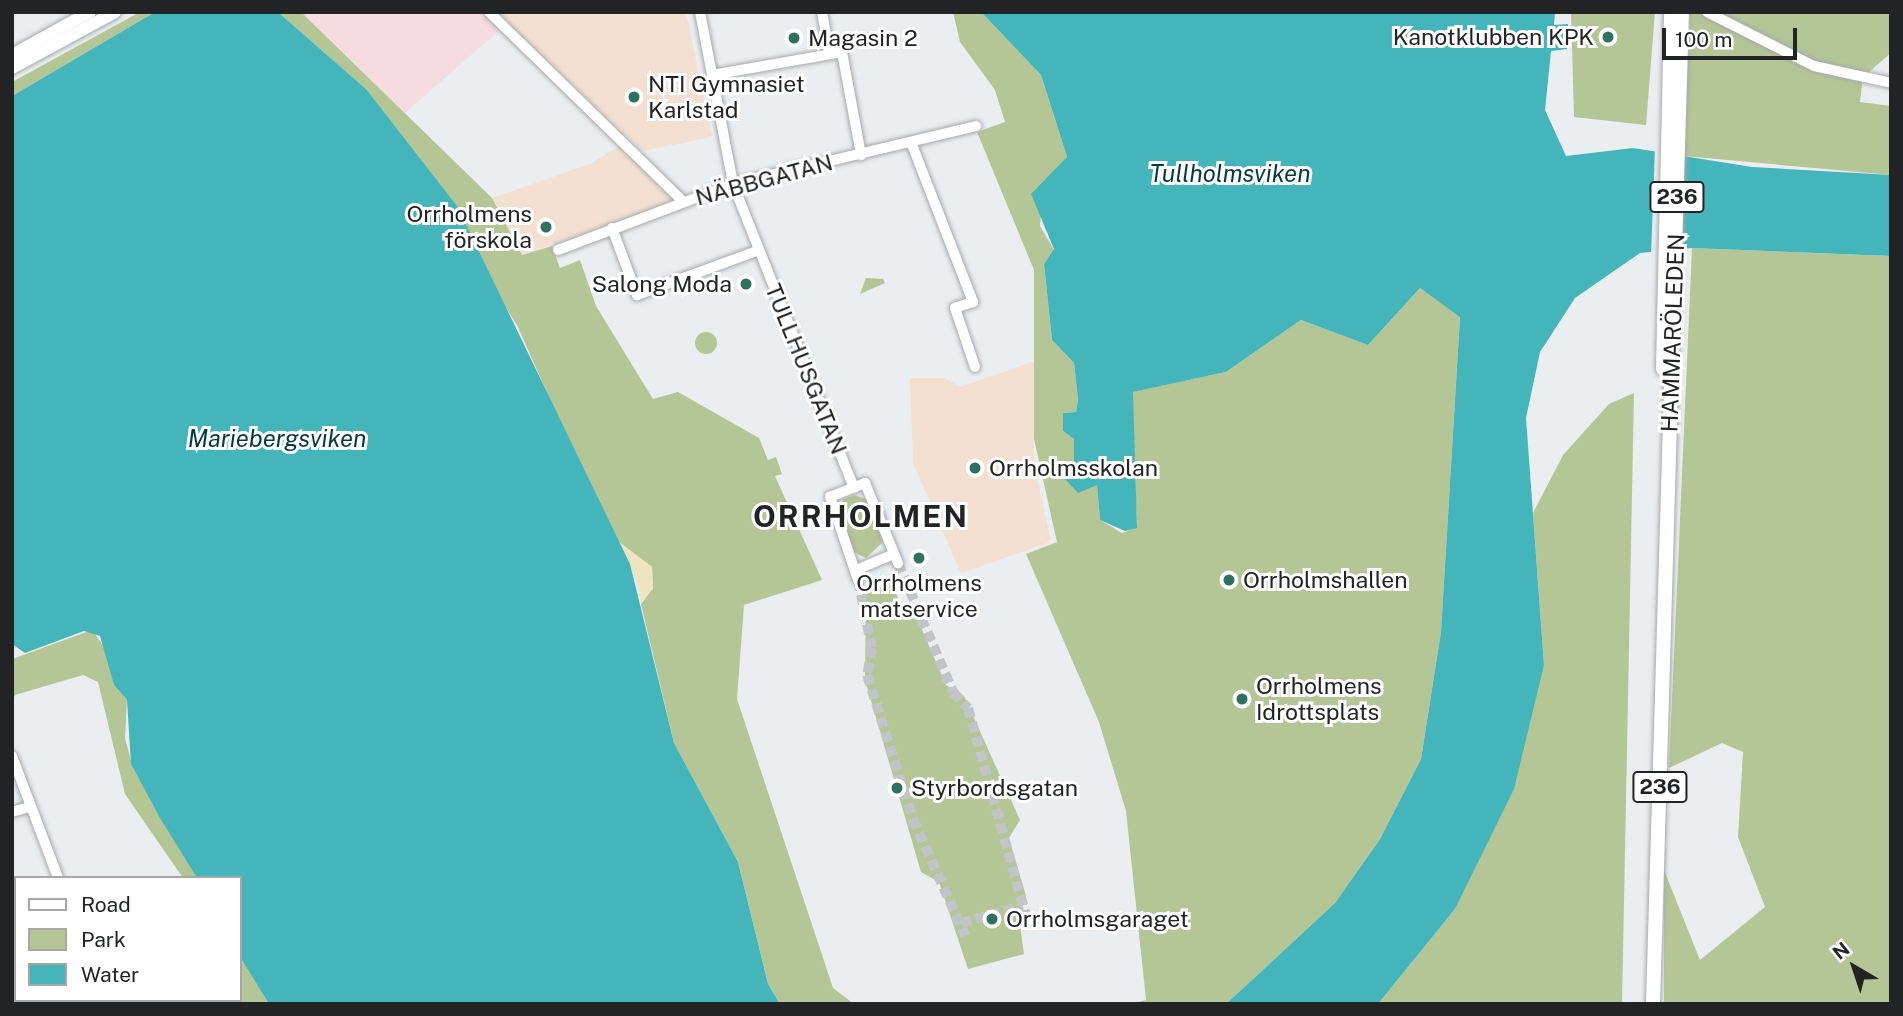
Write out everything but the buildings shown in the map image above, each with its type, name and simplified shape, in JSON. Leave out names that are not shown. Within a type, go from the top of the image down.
[{"type":"main road","name":"HAMMARÖLEDEN","points":[[1653,1004],[1665,570],[1673,121],[1671,12]]},
{"type":"main road","name":"HAMMARÖLEDEN","points":[[1673,121],[1682,12]]},
{"type":"street","points":[[12,55],[90,12]]},
{"type":"street","points":[[12,68],[115,12]]},
{"type":"street","points":[[489,12],[683,201]]},
{"type":"street","name":"TULLHUSGATAN","points":[[701,12],[733,184],[853,488]]},
{"type":"street","points":[[822,12],[829,51]]},
{"type":"street","points":[[1707,12],[1814,66],[1891,83]]},
{"type":"street","points":[[712,75],[829,51],[842,52],[862,155]]},
{"type":"street","name":"NÄBBGATAN","points":[[558,250],[733,184],[976,126]]},
{"type":"street","points":[[911,142],[973,302],[955,308],[975,367]]},
{"type":"street","points":[[612,228],[637,295],[759,250]]},
{"type":"street","points":[[865,483],[896,558],[857,575],[830,497],[853,488],[865,483]]},
{"type":"street","points":[[12,756],[57,876]]},
{"type":"street","points":[[12,812],[29,807]]},
{"type":"shaded area","points":[[301,12],[487,12],[501,29],[405,113]]},
{"type":"shaded area","points":[[495,12],[686,12],[712,137],[643,151]]},
{"type":"shaded area","points":[[623,144],[679,200],[522,255],[492,198],[590,164]]},
{"type":"shaded area","name":"Orrholmsskolan","points":[[1035,361],[1034,463],[1051,542],[961,573],[913,463],[910,378],[945,378],[960,387]]},
{"type":"green space","points":[[140,12],[155,12],[12,96],[12,82]]},
{"type":"green space","points":[[278,12],[301,12],[492,198],[522,255],[552,246],[560,268],[580,260],[596,306],[653,399],[678,392],[759,438],[768,460],[776,457],[782,474],[775,476],[822,580],[744,605],[737,699],[833,988],[854,1004],[780,1004],[768,984],[738,862],[674,743],[641,604],[653,588],[652,567],[611,536],[517,325],[366,89]]},
{"type":"green space","points":[[953,12],[981,12],[1041,75],[1067,157],[1043,189],[1040,226],[1054,250],[1044,264],[1052,340],[1074,363],[1078,399],[1076,412],[1063,413],[1063,431],[1074,439],[1074,468],[1097,484],[1100,520],[1122,533],[1137,527],[1132,392],[1226,372],[1301,320],[1368,345],[1420,288],[1460,316],[1441,632],[1421,759],[1380,839],[1335,903],[1226,1004],[1129,1004],[1146,1000],[1126,811],[1099,722],[1026,554],[1057,542],[1034,439],[1034,270],[977,132],[1005,122],[995,90],[960,42]]},
{"type":"green space","points":[[1571,12],[1655,12],[1646,125],[1574,117]]},
{"type":"green space","points":[[1690,12],[1889,12],[1891,53],[1863,77],[1860,102],[1891,106],[1891,175],[1684,156]]},
{"type":"green space","points":[[1692,248],[1891,256],[1891,1004],[1664,1004],[1664,870],[1700,960],[1765,907],[1738,837],[1743,752],[1722,743],[1669,768]]},
{"type":"green space","points":[[866,278],[883,279],[885,283],[860,294]]},
{"type":"green space","points":[[706,332],[714,335],[717,343],[714,351],[706,354],[698,351],[695,343],[698,335]]},
{"type":"green space","points":[[1634,393],[1622,1004],[1378,1004],[1455,909],[1544,665],[1533,513],[1563,455],[1609,404]]},
{"type":"green space","points":[[855,495],[867,500],[883,542],[866,558],[854,552],[839,511],[843,499]]},
{"type":"green space","points":[[892,583],[900,603],[910,602],[946,685],[964,696],[1020,820],[1009,838],[1026,896],[1018,912],[1024,954],[968,969],[939,882],[921,872],[865,680],[866,592]]},
{"type":"green space","points":[[92,630],[107,651],[114,685],[127,700],[125,738],[133,768],[196,876],[182,876],[125,794],[98,682],[83,675],[15,695],[12,701],[12,659]]},
{"type":"green space","points":[[242,960],[269,1004],[104,1004],[242,1002]]},
{"type":"sand","points":[[611,536],[652,567],[653,588],[641,604],[637,580]]},
{"type":"water","name":"Mariebergsviken","points":[[155,12],[278,12],[366,89],[457,206],[630,564],[674,743],[738,862],[768,984],[780,1004],[269,1004],[242,960],[242,876],[196,876],[160,818],[131,764],[127,700],[114,685],[100,636],[84,631],[25,653],[12,644],[12,96]]},
{"type":"water","name":"Tullholmsviken","points":[[981,12],[1555,12],[1554,25],[1568,24],[1567,49],[1551,51],[1545,110],[1566,156],[1633,148],[1752,167],[1891,175],[1891,256],[1692,248],[1640,253],[1575,298],[1540,352],[1526,418],[1544,665],[1514,789],[1455,909],[1378,1004],[1226,1004],[1335,903],[1380,839],[1421,759],[1441,632],[1460,317],[1420,288],[1368,345],[1301,320],[1226,372],[1133,392],[1137,528],[1125,531],[1100,520],[1097,485],[1078,493],[1064,478],[1064,469],[1074,468],[1074,439],[1063,431],[1063,413],[1076,412],[1078,399],[1074,363],[1052,340],[1044,264],[1054,249],[1031,194],[1067,157],[1041,75]]},
{"type":"pier","points":[[1655,148],[1683,153],[1682,253],[1651,255]]},
{"type":"tunnel","points":[[898,563],[953,692],[968,708],[1029,927]]},
{"type":"tunnel","points":[[858,580],[872,648],[867,675],[913,819],[965,936]]},
{"type":"tunnel","points":[[961,923],[1023,906]]},
{"type":"place","name":"Kanotklubben KPK","points":[[1608,37]]},
{"type":"place","name":"Magasin 2","points":[[794,38]]},
{"type":"place","name":"NTI Gymnasiet Karlstad","points":[[634,97]]},
{"type":"place","name":"Orrholmens förskola","points":[[546,227]]},
{"type":"place","name":"Salong Moda","points":[[746,284]]},
{"type":"place","name":"Orrholmsskolan","points":[[975,468]]},
{"type":"place","name":"Orrholmens matservice","points":[[919,558]]},
{"type":"place","name":"Orrholmshallen","points":[[1229,580]]},
{"type":"place","name":"Orrholmens Idrottsplats","points":[[1242,699]]},
{"type":"place","name":"Styrbordsgatan","points":[[897,788]]},
{"type":"place","name":"Orrholmsgaraget","points":[[992,919]]},
{"type":"district","name":"ORRHOLMEN","points":[[861,516]]}]
